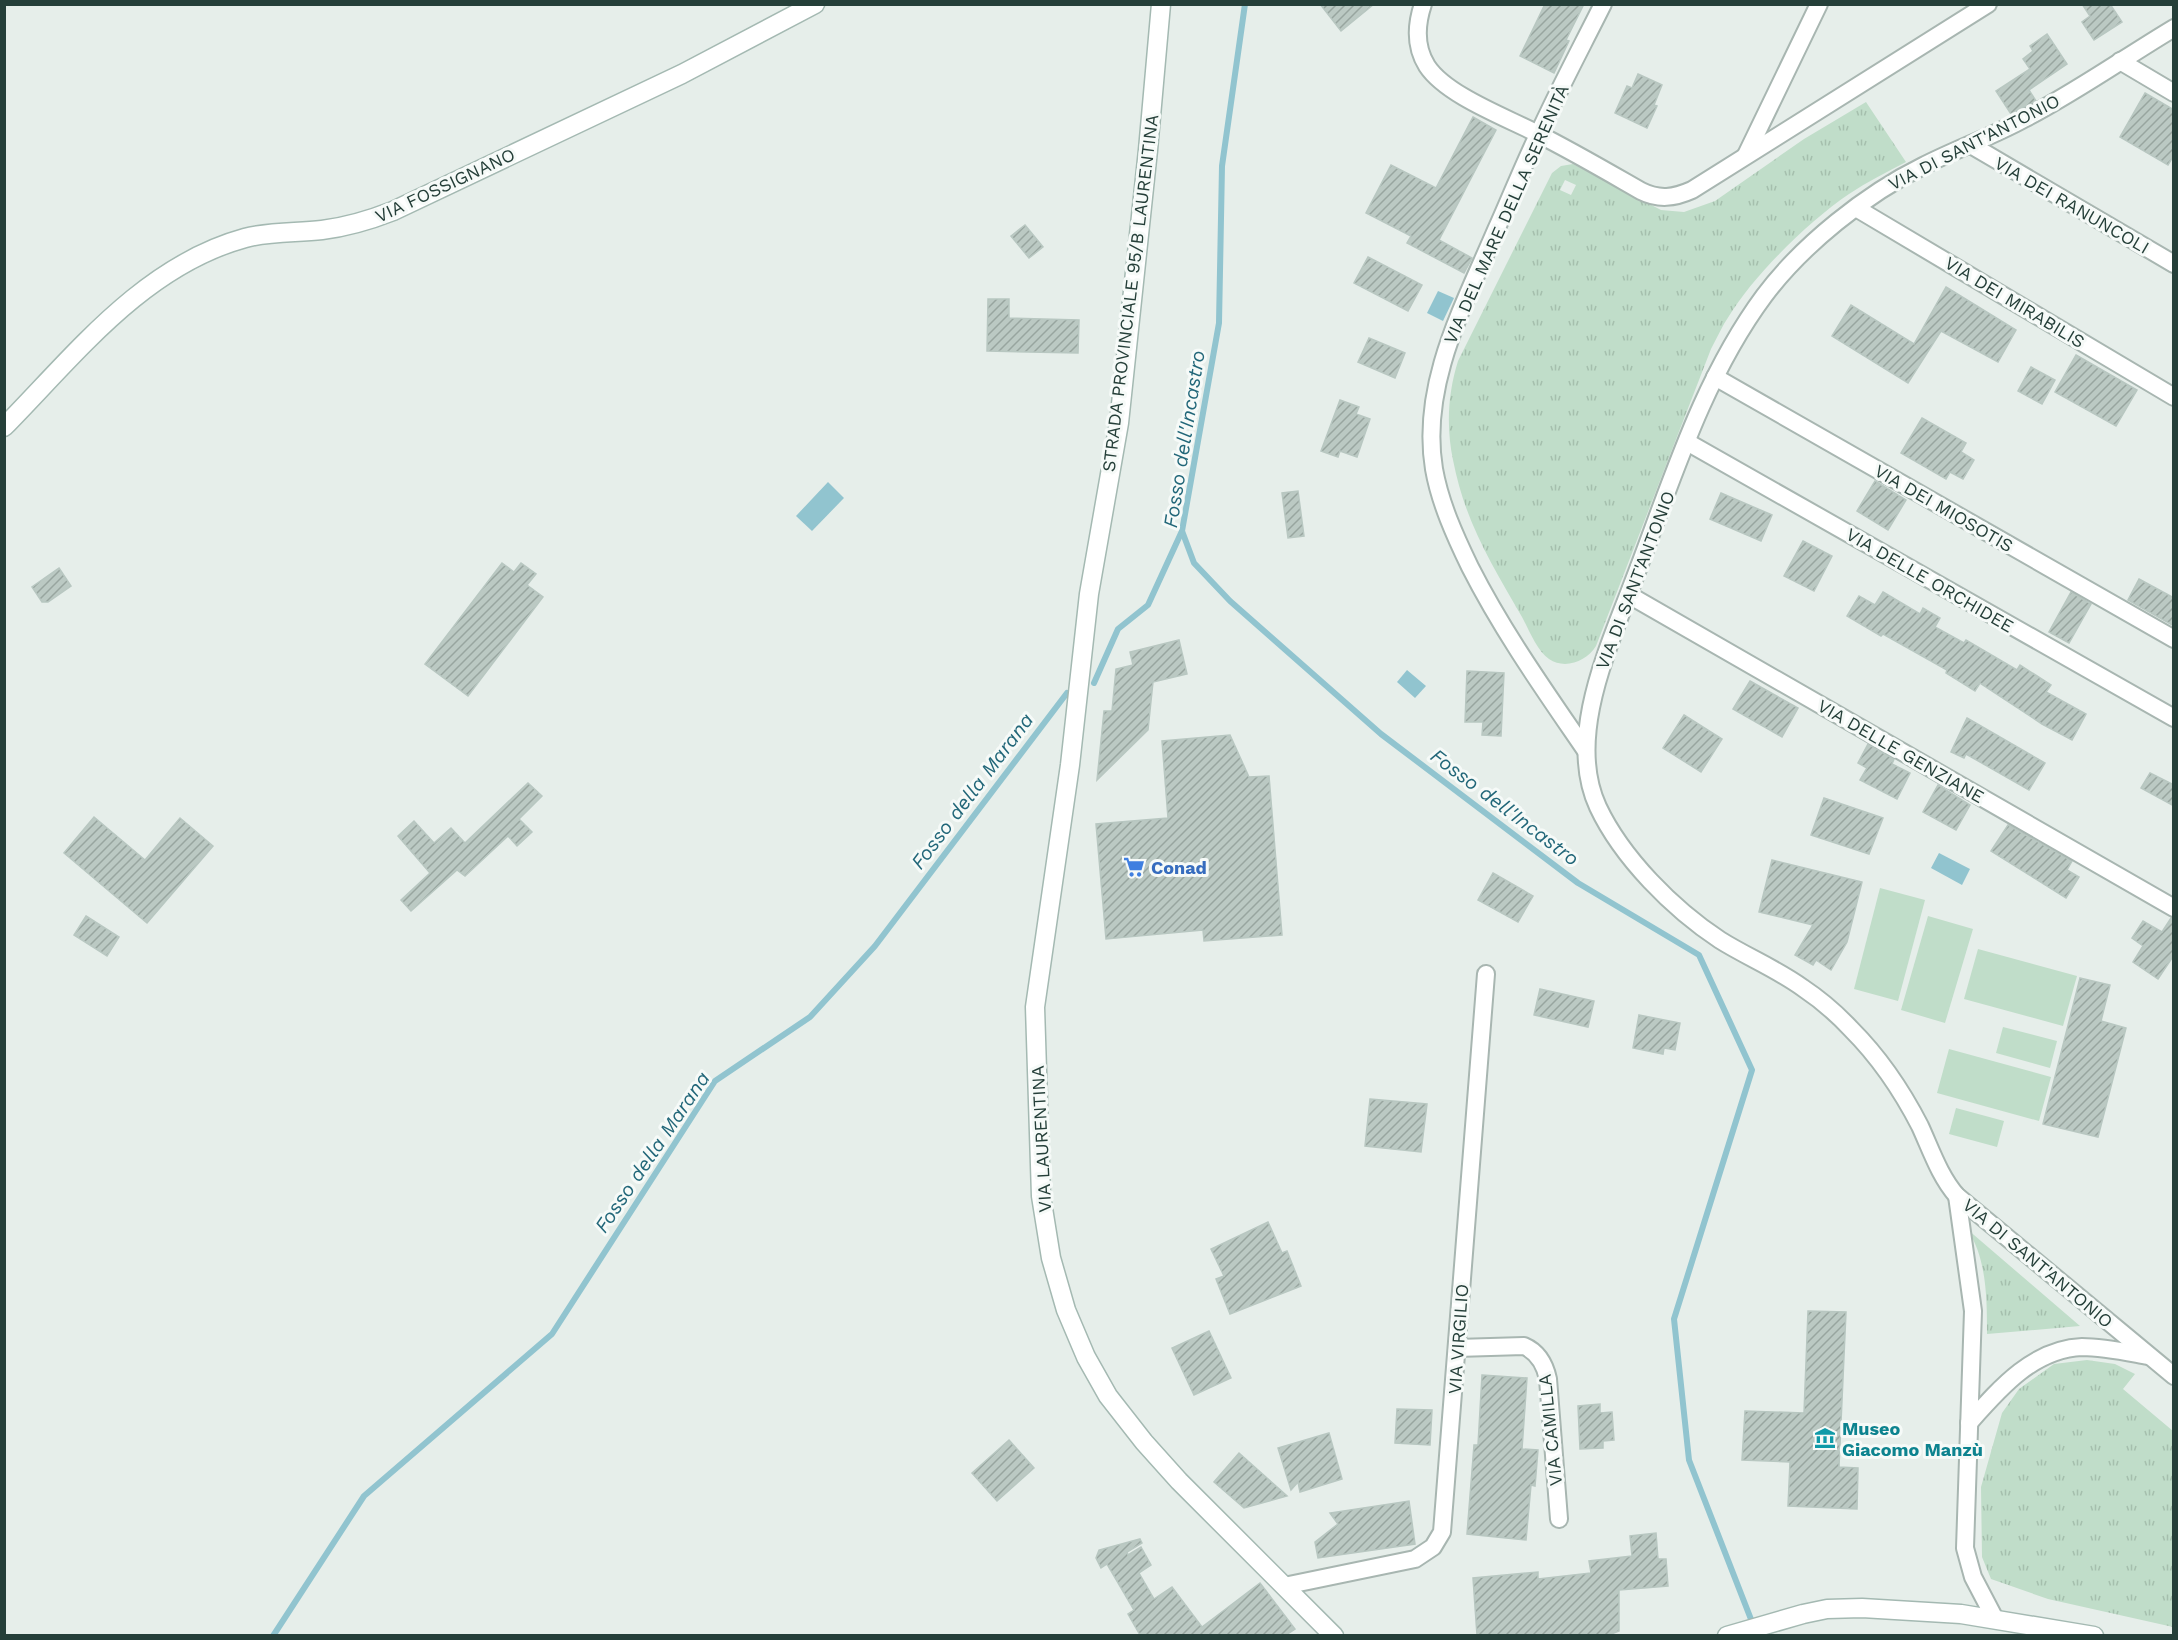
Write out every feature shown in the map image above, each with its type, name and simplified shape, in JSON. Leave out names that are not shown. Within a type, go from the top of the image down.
[{"type":"main road","name":"VIA FOSSIGNANO","points":[[4,427],[76,351],[125,305],[191,260],[219,247],[250,237],[274,232],[342,227],[393,212],[682,74],[815,4]]},
{"type":"main road","name":"STRADA PROVINCIALE 95/B LAURENTINA","points":[[1082,652],[1089,594],[1119,423],[1161,4]]},
{"type":"main road","name":"VIA LAURENTINA","points":[[1082,652],[1070,765],[1035,1007],[1041,1196],[1052,1258],[1072,1326],[1108,1396],[1161,1461],[1334,1635]]},
{"type":"main road","points":[[1727,1635],[1827,1610],[1880,1608],[1961,1614],[2094,1635]]},
{"type":"street","points":[[1423,4],[1418,25],[1418,42],[1423,58],[1432,73],[1458,93],[1641,191],[1657,197],[1678,196],[1692,190],[1988,4]]},
{"type":"street","name":"VIA DEL MARE DELLA SERENITÀ","points":[[1586,751],[1521,658],[1483,591],[1453,529],[1442,501],[1434,467],[1434,405],[1447,346],[1538,134],[1603,4]]},
{"type":"street","points":[[1746,156],[1819,4]]},
{"type":"street","name":"VIA DI SANT'ANTONIO","points":[[2174,28],[2031,116],[1908,174],[1856,208],[1809,248],[1774,284],[1746,323],[1715,377],[1687,442],[1599,672],[1586,751],[1588,778],[1598,808],[1615,836],[1663,893],[1696,923],[1723,942],[1801,986],[1831,1009],[1877,1059],[1904,1098],[1947,1183],[1957,1196],[2174,1376]]},
{"type":"street","points":[[2120,61],[2174,93]]},
{"type":"street","name":"VIA DEI RANUNCOLI","points":[[1971,145],[2174,264]]},
{"type":"street","name":"VIA DEI MIRABILIS","points":[[1856,208],[2174,397]]},
{"type":"street","name":"VIA DEI MIOSOTIS","points":[[1715,377],[2174,639]]},
{"type":"street","name":"VIA DELLE ORCHIDEE","points":[[1687,442],[2174,718]]},
{"type":"street","name":"VIA DELLE GENZIANE","points":[[1629,595],[2174,908]]},
{"type":"street","name":"VIA VIRGILIO","points":[[1284,1586],[1407,1562],[1421,1557],[1433,1547],[1442,1532],[1486,974]]},
{"type":"street","points":[[1957,1196],[1973,1311],[1965,1548],[1973,1577],[1995,1619]]},
{"type":"street","name":"VIA CAMILLA","points":[[1457,1348],[1524,1346],[1532,1349],[1542,1362],[1548,1379],[1559,1519]]},
{"type":"street","points":[[1969,1423],[2009,1381],[2028,1366],[2048,1356],[2082,1347],[2149,1356]]},
{"type":"green space","points":[[1866,102],[1906,162],[1833,205],[1767,266],[1740,300],[1711,349],[1596,646],[1581,660],[1569,664],[1555,662],[1541,651],[1534,640],[1480,541],[1464,503],[1449,435],[1450,397],[1458,361],[1552,173],[1561,166],[1573,164],[1661,210],[1684,212],[1715,201],[1804,139]],"holes":[[[1565,180],[1576,185],[1571,195],[1560,190]]]},
{"type":"green space","points":[[1880,888],[1925,900],[1898,1001],[1854,989]]},
{"type":"green space","points":[[1928,916],[1973,929],[1945,1023],[1901,1010]]},
{"type":"green space","points":[[1978,949],[2077,976],[2063,1026],[1964,999]]},
{"type":"green space","points":[[2003,1027],[2057,1041],[2050,1068],[1996,1053]]},
{"type":"green space","points":[[1949,1049],[2051,1077],[2039,1121],[1937,1093]]},
{"type":"green space","points":[[1956,1108],[2004,1121],[1997,1147],[1949,1134]]},
{"type":"green space","points":[[1967,1229],[2080,1326],[1987,1334],[1985,1280],[1979,1253]]},
{"type":"green space","points":[[2087,1360],[2115,1364],[2135,1374],[2123,1389],[2173,1431],[2173,1627],[2048,1599],[1991,1579],[1982,1557],[1981,1487],[2002,1413],[2019,1389],[2054,1364]]},
{"type":"water","points":[[1438,291],[1454,298],[1443,321],[1427,313]]},
{"type":"water","points":[[828,482],[844,498],[812,531],[796,516]]},
{"type":"water","points":[[1407,670],[1426,686],[1415,698],[1397,682]]},
{"type":"water","points":[[1939,853],[1970,869],[1962,885],[1931,868]]},
{"type":"building","points":[[1320,4],[1374,4],[1341,31]]},
{"type":"building","points":[[1545,4],[1584,4],[1566,40],[1569,41],[1554,73],[1520,56]]},
{"type":"building","points":[[2082,4],[2110,4],[2122,22],[2094,40],[2082,22],[2090,16]]},
{"type":"building","points":[[2047,34],[2067,64],[2029,90],[2036,101],[2011,114],[1996,91],[2030,69],[2023,59],[2033,51],[2030,46]]},
{"type":"building","points":[[1638,74],[1662,85],[1654,105],[1657,106],[1647,128],[1615,113],[1627,86],[1632,88]]},
{"type":"building","points":[[2145,93],[2174,110],[2174,155],[2168,165],[2120,137]]},
{"type":"building","points":[[1473,117],[1496,130],[1439,240],[1472,258],[1464,273],[1407,243],[1411,236],[1366,213],[1391,165],[1436,188]]},
{"type":"building","points":[[1025,225],[1043,247],[1029,258],[1011,236]]},
{"type":"building","points":[[1368,257],[1422,285],[1408,311],[1354,283]]},
{"type":"building","points":[[1946,287],[2016,330],[1998,362],[1941,331],[1908,383],[1832,336],[1851,305],[1914,344]]},
{"type":"building","points":[[988,299],[1009,299],[1009,318],[1079,320],[1078,353],[987,351]]},
{"type":"building","points":[[1369,338],[1405,353],[1395,378],[1358,362]]},
{"type":"building","points":[[2076,355],[2137,390],[2116,426],[2055,392]]},
{"type":"building","points":[[2031,367],[2055,380],[2042,404],[2018,391]]},
{"type":"building","points":[[1340,400],[1359,407],[1356,414],[1370,419],[1357,457],[1340,451],[1338,457],[1321,451]]},
{"type":"building","points":[[1922,418],[1966,443],[1961,452],[1974,460],[1963,479],[1950,472],[1946,479],[1901,453]]},
{"type":"building","points":[[1875,481],[1906,500],[1888,530],[1857,511]]},
{"type":"building","points":[[1298,491],[1304,536],[1288,538],[1282,493]]},
{"type":"building","points":[[1721,493],[1772,515],[1761,541],[1710,519]]},
{"type":"building","points":[[1803,541],[1832,556],[1814,591],[1784,576]]},
{"type":"building","points":[[502,563],[514,572],[521,563],[536,574],[527,585],[543,597],[468,696],[425,664]]},
{"type":"building","points":[[59,568],[71,586],[48,602],[42,602],[32,587]]},
{"type":"building","points":[[2139,579],[2174,598],[2174,626],[2128,600]]},
{"type":"building","points":[[1883,592],[1920,614],[1923,608],[1940,618],[1935,627],[1964,643],[1966,640],[2017,670],[2020,665],[2051,685],[2046,692],[2086,714],[2072,740],[2042,724],[1980,683],[1975,691],[1946,673],[1947,670],[1847,616],[1859,596],[1875,605]]},
{"type":"building","points":[[2071,592],[2091,604],[2069,643],[2049,632]]},
{"type":"building","points":[[1179,640],[1187,674],[1153,682],[1148,730],[1097,780],[1104,711],[1112,711],[1116,669],[1133,665],[1130,652]]},
{"type":"building","points":[[1467,671],[1504,673],[1501,736],[1482,735],[1483,722],[1465,722]]},
{"type":"building","points":[[1750,681],[1798,708],[1782,737],[1733,709]]},
{"type":"building","points":[[1684,715],[1722,739],[1701,772],[1663,748]]},
{"type":"building","points":[[1967,718],[2045,763],[2029,790],[1966,754],[1964,758],[1951,752]]},
{"type":"building","points":[[1230,735],[1249,777],[1269,776],[1282,935],[1204,941],[1203,930],[1106,939],[1096,824],[1168,818],[1162,741]]},
{"type":"building","points":[[1868,744],[1894,759],[1892,764],[1910,773],[1897,799],[1860,780],[1867,768],[1858,763]]},
{"type":"building","points":[[2150,773],[2174,785],[2174,806],[2141,788]]},
{"type":"building","points":[[528,783],[542,796],[519,819],[532,832],[517,846],[508,836],[465,876],[457,870],[411,911],[401,900],[430,873],[398,836],[414,821],[434,843],[451,828],[465,843]]},
{"type":"building","points":[[1938,785],[1970,805],[1956,830],[1923,812]]},
{"type":"building","points":[[1824,798],[1883,818],[1869,854],[1811,835]]},
{"type":"building","points":[[94,817],[145,860],[180,818],[213,846],[147,923],[64,853]]},
{"type":"building","points":[[2008,825],[2072,861],[2067,870],[2079,877],[2066,898],[1991,851]]},
{"type":"building","points":[[1772,860],[1862,882],[1847,942],[1831,970],[1816,960],[1813,965],[1795,955],[1813,925],[1759,912]]},
{"type":"building","points":[[1493,873],[1533,896],[1518,922],[1478,900]]},
{"type":"building","points":[[86,916],[119,937],[107,956],[74,935]]},
{"type":"building","points":[[2171,918],[2174,918],[2174,955],[2158,979],[2133,962],[2143,946],[2132,938],[2143,921],[2162,932]]},
{"type":"building","points":[[2080,978],[2110,985],[2101,1021],[2126,1028],[2098,1137],[2043,1124]]},
{"type":"building","points":[[1540,989],[1594,1001],[1588,1027],[1534,1015]]},
{"type":"building","points":[[1639,1015],[1680,1023],[1675,1050],[1664,1048],[1663,1054],[1633,1048]]},
{"type":"building","points":[[1370,1099],[1427,1104],[1421,1152],[1365,1146]]},
{"type":"building","points":[[1268,1222],[1282,1253],[1287,1251],[1301,1286],[1230,1314],[1216,1279],[1224,1276],[1211,1249]]},
{"type":"building","points":[[1808,1311],[1846,1312],[1839,1467],[1858,1468],[1857,1509],[1788,1506],[1790,1462],[1742,1460],[1745,1411],[1804,1413]]},
{"type":"building","points":[[1209,1331],[1231,1378],[1194,1395],[1172,1348]]},
{"type":"building","points":[[1482,1375],[1527,1378],[1522,1449],[1538,1450],[1535,1486],[1531,1485],[1526,1540],[1467,1534],[1474,1445],[1478,1445]]},
{"type":"building","points":[[1600,1404],[1600,1413],[1612,1412],[1614,1440],[1603,1441],[1603,1448],[1580,1449],[1578,1406]]},
{"type":"building","points":[[1397,1409],[1432,1410],[1430,1445],[1395,1443]]},
{"type":"building","points":[[1329,1433],[1342,1479],[1300,1492],[1298,1482],[1291,1490],[1278,1448]]},
{"type":"building","points":[[1009,1440],[1034,1468],[997,1501],[972,1473]]},
{"type":"building","points":[[1239,1453],[1287,1496],[1244,1508],[1214,1482]]},
{"type":"building","points":[[1409,1501],[1415,1544],[1318,1558],[1315,1542],[1338,1524],[1330,1513]]},
{"type":"building","points":[[1656,1533],[1658,1559],[1666,1559],[1668,1586],[1619,1590],[1619,1631],[1609,1635],[1477,1635],[1473,1578],[1538,1572],[1538,1579],[1591,1573],[1589,1561],[1632,1556],[1630,1536]]},
{"type":"building","points":[[1140,1539],[1142,1543],[1127,1552],[1128,1555],[1141,1547],[1151,1565],[1139,1573],[1154,1599],[1172,1587],[1202,1627],[1260,1583],[1295,1629],[1286,1635],[1140,1635],[1128,1614],[1134,1610],[1107,1564],[1101,1568],[1096,1558],[1099,1550]]},
{"type":"waterway","name":"Fosso dell'Incastro","points":[[1245,4],[1222,166],[1219,323],[1182,531],[1194,563],[1230,601],[1381,734],[1578,883],[1699,955],[1752,1070],[1674,1319],[1689,1460],[1754,1627]]},
{"type":"waterway","name":"Fosso della Marana","points":[[1094,683],[1118,629],[1148,605],[1182,531]]},
{"type":"waterway","name":"Fosso della Marana","points":[[273,1636],[364,1496],[552,1334],[715,1081],[810,1017],[875,946],[1067,693]]},
{"type":"place","name":"Conad","points":[[1134,867]]},
{"type":"place","name":"Museo Giacomo Manzù","points":[[1825,1438]]}]
